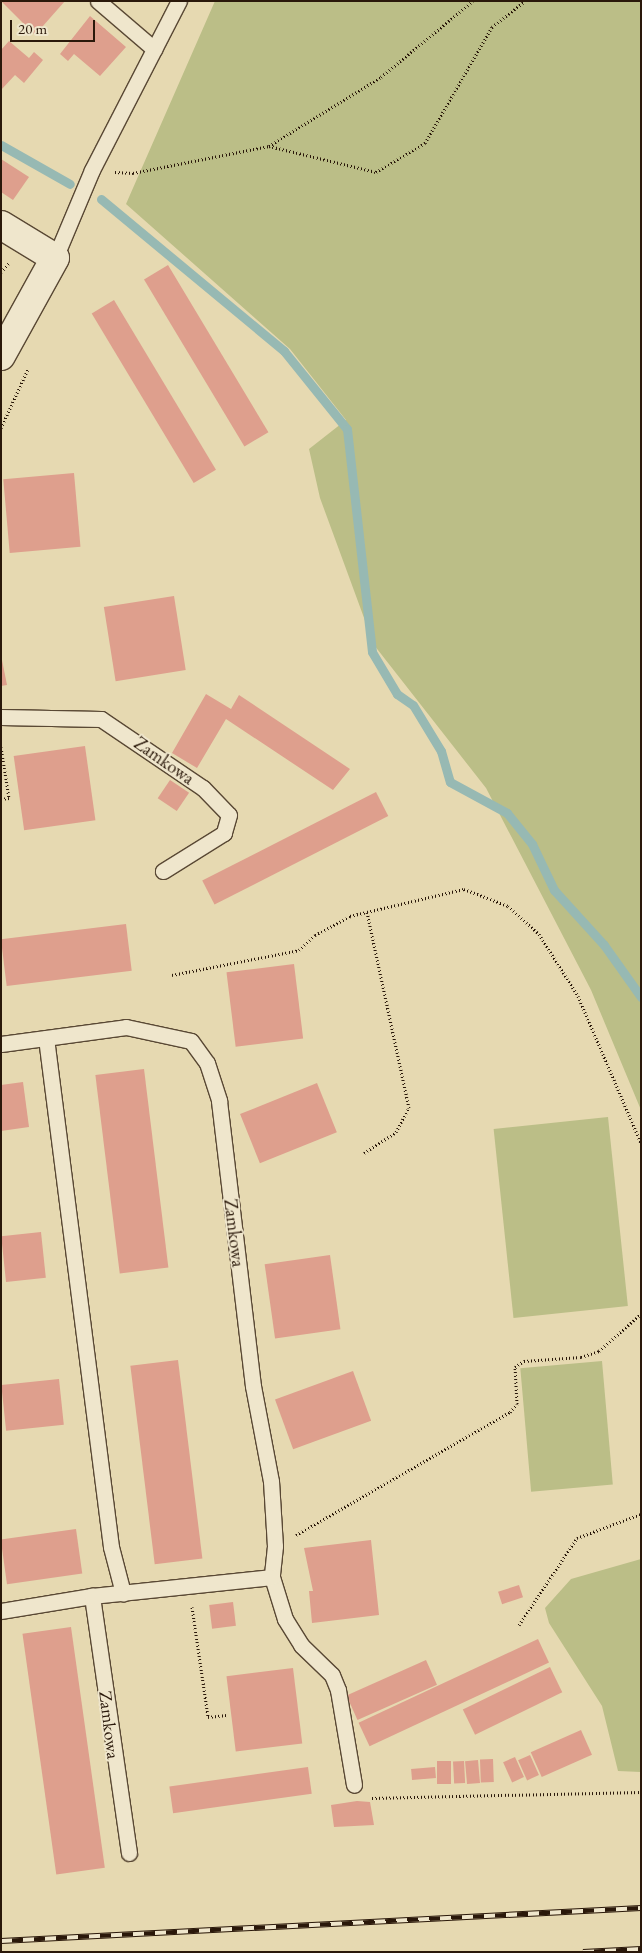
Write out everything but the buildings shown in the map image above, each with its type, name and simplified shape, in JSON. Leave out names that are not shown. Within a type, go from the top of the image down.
[{"type":"street","points":[[1,225],[55,258],[1,356]]},
{"type":"lane","points":[[98,1],[154,49]]},
{"type":"lane","points":[[55,258],[92,170],[179,1]]},
{"type":"lane","name":"Zamkowa","points":[[1,717],[101,719],[203,788],[230,815],[224,833],[163,871]]},
{"type":"lane","name":"Zamkowa","points":[[1,1044],[46,1038],[101,1027],[126,1027],[191,1041],[207,1063],[219,1101],[276,1546],[272,1577],[285,1618],[301,1645],[332,1676],[338,1690],[354,1786]]},
{"type":"lane","points":[[46,1038],[111,1547],[123,1593]]},
{"type":"lane","points":[[1,1611],[92,1596],[272,1577]]},
{"type":"lane","name":"Zamkowa","points":[[92,1596],[129,1853]]},
{"type":"path","points":[[92,170],[133,173],[269,146],[380,77],[473,1]]},
{"type":"path","points":[[269,146],[376,172],[425,143],[492,27],[526,1]]},
{"type":"path","points":[[1,747],[9,798],[1,799]]},
{"type":"path","points":[[172,975],[299,950],[315,935],[367,912],[464,889],[508,906],[539,934],[578,996],[641,1142]]},
{"type":"path","points":[[364,1153],[396,1132],[409,1108],[367,912]]},
{"type":"path","points":[[276,1546],[510,1412],[517,1404],[514,1367],[524,1361],[581,1357],[599,1350],[641,1314]]},
{"type":"path","points":[[519,1626],[577,1538],[641,1514]]},
{"type":"path","points":[[189,1586],[208,1717],[227,1715]]},
{"type":"path","points":[[354,1786],[373,1798],[641,1792]]},
{"type":"green space","points":[[215,1],[641,1],[641,1110],[591,990],[486,788],[374,645],[320,498],[309,449],[346,420],[290,349],[126,204]]},
{"type":"green space","points":[[608,1117],[628,1306],[513,1318],[494,1129]]},
{"type":"green space","points":[[602,1361],[613,1485],[531,1492],[520,1368]]},
{"type":"green space","points":[[641,1559],[641,1772],[618,1771],[602,1706],[549,1623],[545,1608],[571,1579]]},
{"type":"waterway","points":[[1,145],[70,184]]},
{"type":"waterway","points":[[101,199],[284,351],[347,429],[372,652],[397,694],[413,705],[441,751],[450,782],[507,813],[532,844],[554,890],[604,945],[641,997]]},
{"type":"railway","points":[[1,1941],[641,1908]]},
{"type":"railway","points":[[583,1952],[641,1949]]}]
